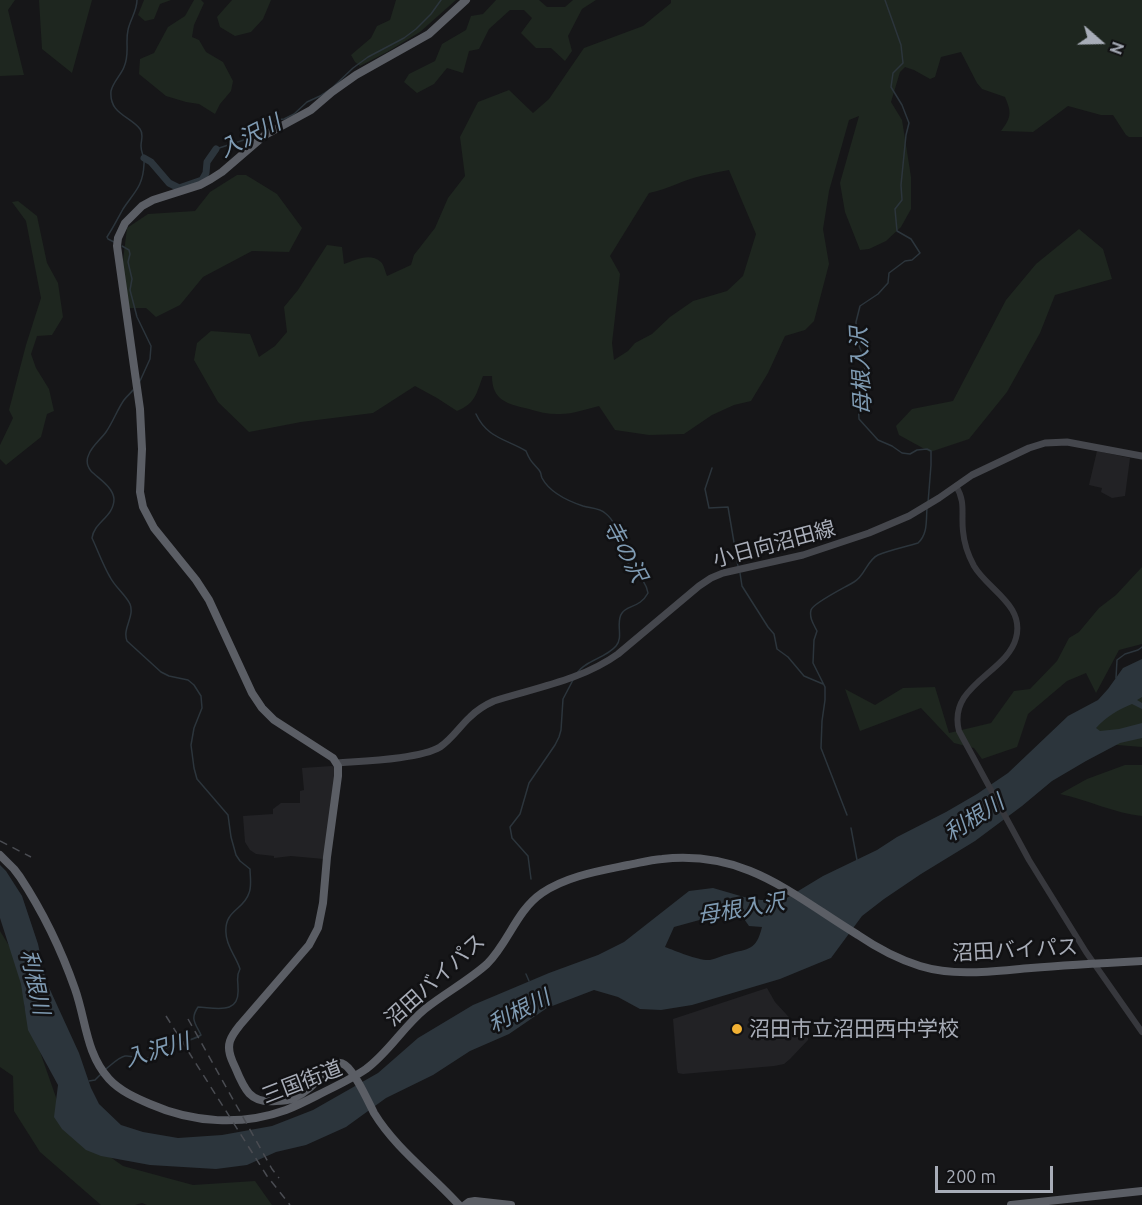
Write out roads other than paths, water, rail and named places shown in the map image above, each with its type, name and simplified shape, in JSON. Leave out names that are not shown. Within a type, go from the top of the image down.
[{"type":"highway","points":[[354,1077],[346,1066],[335,1063],[316,1084],[300,1095],[284,1101],[261,1101],[249,1095],[231,1058],[229,1047],[231,1037],[309,945],[318,928],[337,791],[338,763],[329,754],[274,720],[262,708],[252,693],[209,600],[196,580],[154,528],[143,507],[140,492],[142,449],[140,409],[117,254],[118,238],[125,223],[142,206],[211,179],[265,135],[311,111],[356,75],[429,34],[466,0]]},
{"type":"highway","name":"三国街道","points":[[0,855],[14,868],[53,933],[77,995],[90,1047],[102,1071],[121,1089],[165,1110],[187,1117],[249,1119],[281,1112],[354,1077],[382,1126],[459,1205]]},
{"type":"highway","name":"沼田バイパス","points":[[354,1077],[377,1060],[407,1025],[427,1007],[489,962],[528,904],[552,886],[595,872],[656,860],[684,857],[703,858],[735,865],[762,875],[870,943],[892,955],[933,970],[977,972],[1142,961]]},
{"type":"highway","points":[[1011,1205],[1142,1191]]},
{"type":"highway","points":[[465,1205],[475,1201],[510,1205]]},
{"type":"main road","name":"小日向沼田線","points":[[338,763],[415,755],[435,749],[487,704],[578,675],[606,662],[693,590],[711,578],[742,568],[803,555],[869,533],[916,512],[972,476],[1045,442],[1067,442],[1142,456]]},
{"type":"street","points":[[956,486],[962,498],[963,531],[967,551],[973,565],[1007,601],[1015,614],[1018,627],[1015,642],[1009,651],[960,704],[957,718],[959,731],[1047,891],[1142,1032]]},
{"type":"water","name":"利根川","points":[[1142,659],[1142,697],[1137,700],[1142,703],[1142,709],[1132,704],[1104,720],[1096,728],[1100,731],[1119,729],[1142,723],[1142,738],[1120,743],[1052,781],[975,841],[884,899],[862,916],[831,958],[780,979],[692,1005],[661,1010],[640,1009],[618,997],[594,990],[547,1008],[509,1034],[470,1051],[433,1075],[386,1098],[346,1127],[306,1145],[276,1152],[247,1165],[216,1169],[150,1165],[101,1156],[86,1150],[62,1129],[54,1117],[58,1085],[28,1030],[21,984],[0,918],[0,865],[22,896],[38,944],[46,981],[79,1053],[99,1104],[121,1125],[143,1132],[178,1138],[222,1135],[272,1126],[313,1110],[378,1073],[418,1038],[473,1005],[598,955],[624,942],[689,891],[713,888],[761,900],[785,899],[823,876],[877,850],[946,812],[1008,773],[1068,716],[1098,700],[1123,668]],"holes":[[[714,916],[742,916],[749,926],[762,927],[754,945],[747,949],[705,960],[665,947],[674,927]]]},
{"type":"waterway","points":[[114,242],[107,237],[137,189],[142,178],[144,162],[141,131],[117,110],[111,99],[112,88],[126,62],[128,30],[137,0]]},
{"type":"waterway","name":"入沢川","points":[[216,149],[250,138],[261,128],[294,114],[307,102],[332,88],[368,57],[416,29],[441,0]]},
{"type":"waterway","name":"母根入沢","points":[[885,0],[901,45],[903,63],[893,73],[891,87],[909,123],[901,185],[902,200],[895,209],[897,231],[911,239],[920,253],[889,273],[888,283],[878,294],[860,306],[856,322],[857,341],[864,358],[865,383],[858,400],[859,419],[878,440],[902,453],[910,454],[917,450],[927,449],[931,451],[928,503]]},
{"type":"waterway","name":"入沢川","points":[[144,158],[151,162],[169,183],[179,188],[202,180],[206,173],[207,162],[216,149]]},
{"type":"waterway","name":"入沢川","points":[[122,246],[129,250],[128,262],[132,279],[130,290],[137,317],[151,346],[150,359],[140,381]]},
{"type":"waterway","name":"入沢川","points":[[106,1069],[123,1057],[147,1058],[170,1046],[201,1035],[194,1018],[198,1007],[220,1009],[231,1006],[235,1002],[238,997],[240,969],[228,942],[226,925],[231,915],[246,899],[251,884],[250,869],[236,855],[228,815],[197,779],[194,768],[191,745],[194,728],[202,708],[201,696],[188,680],[161,672],[127,641],[130,604],[110,577],[92,538],[96,528],[111,510],[114,499],[108,487],[91,471],[87,463],[88,456],[104,435],[124,400],[133,390]]},
{"type":"waterway","name":"寺の沢","points":[[476,414],[480,422],[491,433],[526,451],[540,471],[545,483],[555,492],[577,504],[600,510],[610,518],[617,530],[628,563],[647,588],[648,593],[645,598],[622,613],[616,646],[585,665],[577,673]]},
{"type":"waterway","points":[[712,468],[705,489],[709,508],[728,507],[738,566]]},
{"type":"waterway","name":"母根入沢","points":[[847,815],[821,748],[825,687],[813,663],[814,640],[817,631],[811,619],[811,610],[823,599],[858,579],[874,557],[918,543],[925,531],[927,508]]},
{"type":"waterway","points":[[740,573],[742,586],[774,634],[777,649],[788,657],[804,676],[823,684]]},
{"type":"waterway","points":[[1116,678],[1117,660],[1142,647]]},
{"type":"waterway","name":"寺の沢","points":[[531,879],[528,856],[512,838],[510,827],[520,814],[529,783],[559,737],[563,699],[573,680]]},
{"type":"waterway","name":"母根入沢","points":[[851,828],[857,860]]},
{"type":"waterway","name":"寺の沢","points":[[526,974],[529,981]]},
{"type":"waterway","name":"入沢川","points":[[89,1081],[95,1080],[100,1075]]},
{"type":"railway","points":[[0,841],[31,857]]},
{"type":"railway","points":[[166,1016],[267,1176],[290,1205]]},
{"type":"railway","points":[[188,1019],[279,1178]]},
{"type":"place","name":"沼田市立沼田西中学校","points":[[737,1029]]}]
